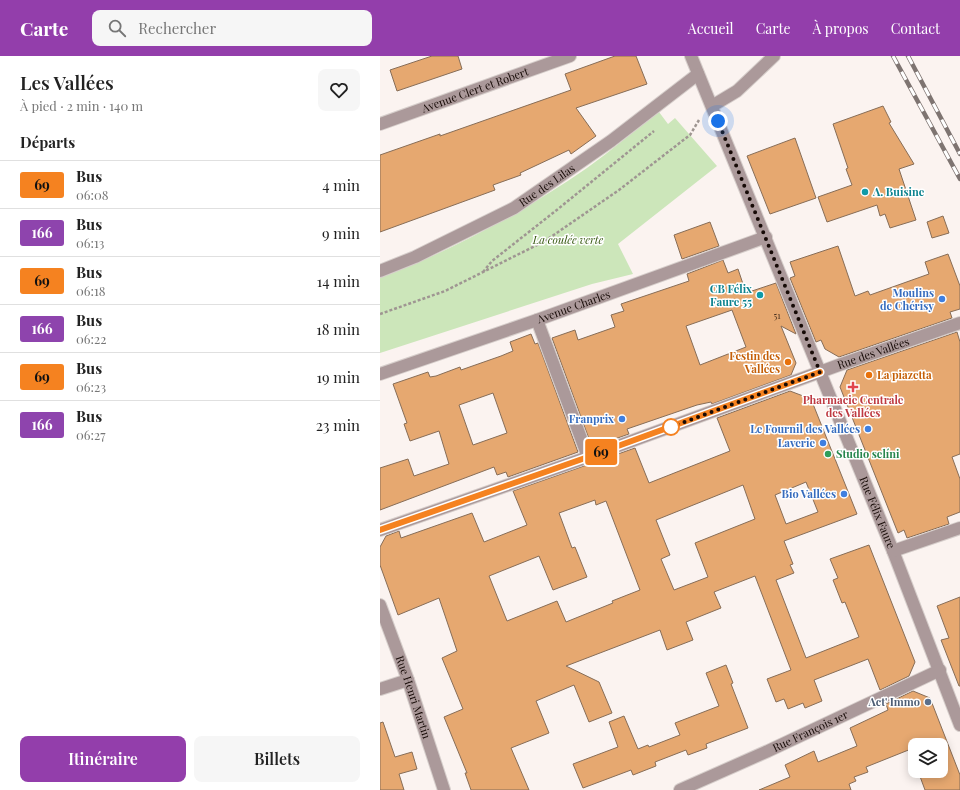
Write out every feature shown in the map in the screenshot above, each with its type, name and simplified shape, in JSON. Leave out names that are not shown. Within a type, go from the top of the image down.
[{"type":"street","name":"Avenue Clert et Robert","points":[[380,124],[570,56]]},
{"type":"street","name":"Rue Félix Faure","points":[[691,56],[766,236],[893,551],[960,725]]},
{"type":"street","points":[[712,106],[737,91],[774,56]]},
{"type":"street","name":"Rue des Lilas","points":[[380,271],[415,257],[514,208],[611,141],[698,74]]},
{"type":"street","name":"Avenue Charles","points":[[380,374],[537,320],[766,236]]},
{"type":"street","points":[[537,320],[588,457]]},
{"type":"street","name":"Rue des Vallées","points":[[380,530],[960,323]]},
{"type":"street","points":[[893,551],[960,528]]},
{"type":"street","name":"Rue Henri Martin","points":[[380,605],[408,680],[444,790]]},
{"type":"street","name":"Rue François 1er","points":[[680,790],[768,751],[940,670]]},
{"type":"street","points":[[380,689],[408,680]]},
{"type":"path","points":[[483,272],[492,261],[655,131]]},
{"type":"path","points":[[380,314],[445,291],[545,241],[619,190],[690,135]]},
{"type":"green space","name":"La coulée verte","points":[[659,112],[668,124],[675,118],[717,166],[618,244],[633,274],[592,284],[380,353],[380,278],[434,255],[513,215],[587,168]]},
{"type":"building","points":[[432,56],[458,56],[462,69],[397,91],[390,70]]},
{"type":"building","points":[[615,56],[636,56],[647,84],[576,108],[596,136],[571,154],[569,150],[520,173],[521,175],[493,185],[495,190],[380,232],[380,155],[440,134],[440,136],[571,90],[565,74]]},
{"type":"building","points":[[883,106],[891,122],[889,123],[914,164],[899,169],[916,220],[890,228],[885,214],[880,216],[877,205],[827,222],[818,197],[852,185],[846,169],[848,168],[833,124]]},
{"type":"building","points":[[795,138],[816,198],[770,214],[747,156]]},
{"type":"building","points":[[943,216],[949,233],[932,238],[927,222]]},
{"type":"building","points":[[710,222],[719,246],[682,259],[674,235]]},
{"type":"building","points":[[838,246],[855,296],[868,291],[870,295],[929,274],[925,262],[948,254],[960,286],[960,309],[950,312],[952,318],[839,357],[825,349],[821,340],[816,342],[790,278],[795,276],[790,262]]},
{"type":"building","points":[[723,260],[728,273],[738,269],[746,293],[776,283],[796,334],[781,326],[796,363],[791,375],[712,404],[711,402],[697,405],[627,429],[629,434],[592,447],[552,338],[575,330],[578,340],[615,327],[611,315],[624,311],[621,304],[689,281],[687,274]],"holes":[[[732,310],[746,347],[700,365],[686,326]]]},
{"type":"building","points":[[957,332],[960,342],[960,454],[952,457],[960,479],[960,512],[947,517],[949,524],[907,538],[904,530],[898,533],[840,387],[847,370]]},
{"type":"building","points":[[531,334],[535,344],[538,343],[578,452],[508,477],[506,472],[497,475],[494,467],[380,510],[380,468],[408,459],[414,476],[449,464],[439,431],[410,441],[404,424],[407,423],[393,384],[428,372],[430,377],[460,367],[461,370],[501,356],[513,351],[510,342]],"holes":[[[493,393],[507,433],[473,445],[459,405]]]},
{"type":"building","points":[[790,391],[811,399],[857,514],[784,541],[793,564],[790,565],[794,573],[776,580],[806,658],[859,637],[845,602],[842,603],[833,580],[838,578],[830,559],[869,545],[915,662],[909,676],[880,690],[868,659],[814,680],[822,701],[805,708],[803,703],[788,709],[784,699],[776,702],[767,679],[791,670],[755,576],[714,592],[721,608],[686,622],[693,640],[667,650],[660,630],[566,666],[599,682],[612,713],[589,722],[574,685],[536,701],[549,733],[511,748],[529,790],[471,790],[465,773],[467,773],[444,717],[463,709],[442,658],[457,651],[439,598],[398,615],[380,565],[380,547],[386,536],[399,531],[401,538],[472,513],[484,542],[527,525],[513,491],[635,448],[649,483],[730,451],[717,418]],"holes":[[[806,482],[818,512],[786,524],[775,495]],[[743,485],[755,519],[695,543],[708,577],[674,590],[661,559],[670,555],[656,520]],[[595,500],[596,505],[606,501],[640,590],[612,601],[613,603],[566,622],[557,601],[507,621],[489,576],[539,556],[553,590],[587,577],[575,547],[572,548],[559,513]]]},
{"type":"building","points":[[960,597],[959,686],[941,640],[949,638],[937,606]]},
{"type":"building","points":[[726,665],[733,683],[731,684],[748,728],[706,744],[707,748],[688,755],[686,750],[655,762],[656,766],[633,775],[631,770],[583,788],[573,764],[618,747],[609,722],[624,716],[638,749],[648,745],[649,747],[680,735],[675,723],[719,706],[706,673]]},
{"type":"building","points":[[913,691],[930,698],[946,738],[908,738],[908,750],[866,767],[868,772],[854,777],[856,781],[849,784],[851,790],[759,790],[790,777],[785,765],[814,751],[818,762],[857,746],[850,728],[888,710],[886,704]]},
{"type":"building","points":[[383,722],[395,757],[412,752],[417,769],[399,774],[404,790],[380,790],[380,723]]},
{"type":"building","points":[[948,744],[960,775],[960,790],[925,790],[921,778],[948,778]]},
{"type":"railway","points":[[893,56],[960,179]]},
{"type":"railway","points":[[908,56],[960,154]]},
{"type":"bus line","name":"69","points":[[380,530],[588,457],[820,372]]},
{"type":"place","name":"A. Buisine","points":[[865,192]]},
{"type":"place","name":"CB Félix Faure 55","points":[[760,295]]},
{"type":"place","name":"Moulins de Chérisy","points":[[942,299]]},
{"type":"place","name":"Festin des Vallées","points":[[788,362]]},
{"type":"place","name":"La piazetta","points":[[869,375]]},
{"type":"place","name":"Pharmacie Centrale des Vallées","points":[[853,387]]},
{"type":"place","name":"Franprix","points":[[622,419]]},
{"type":"place","name":"Le Fournil des Vallées","points":[[868,429]]},
{"type":"place","name":"Laverie","points":[[823,443]]},
{"type":"place","name":"Studio selíni","points":[[828,454]]},
{"type":"place","name":"Bio Vallées","points":[[844,494]]},
{"type":"place","name":"Act' Immo","points":[[928,702]]},
{"type":"route","points":[[671,427],[820,372],[718,121]]}]
